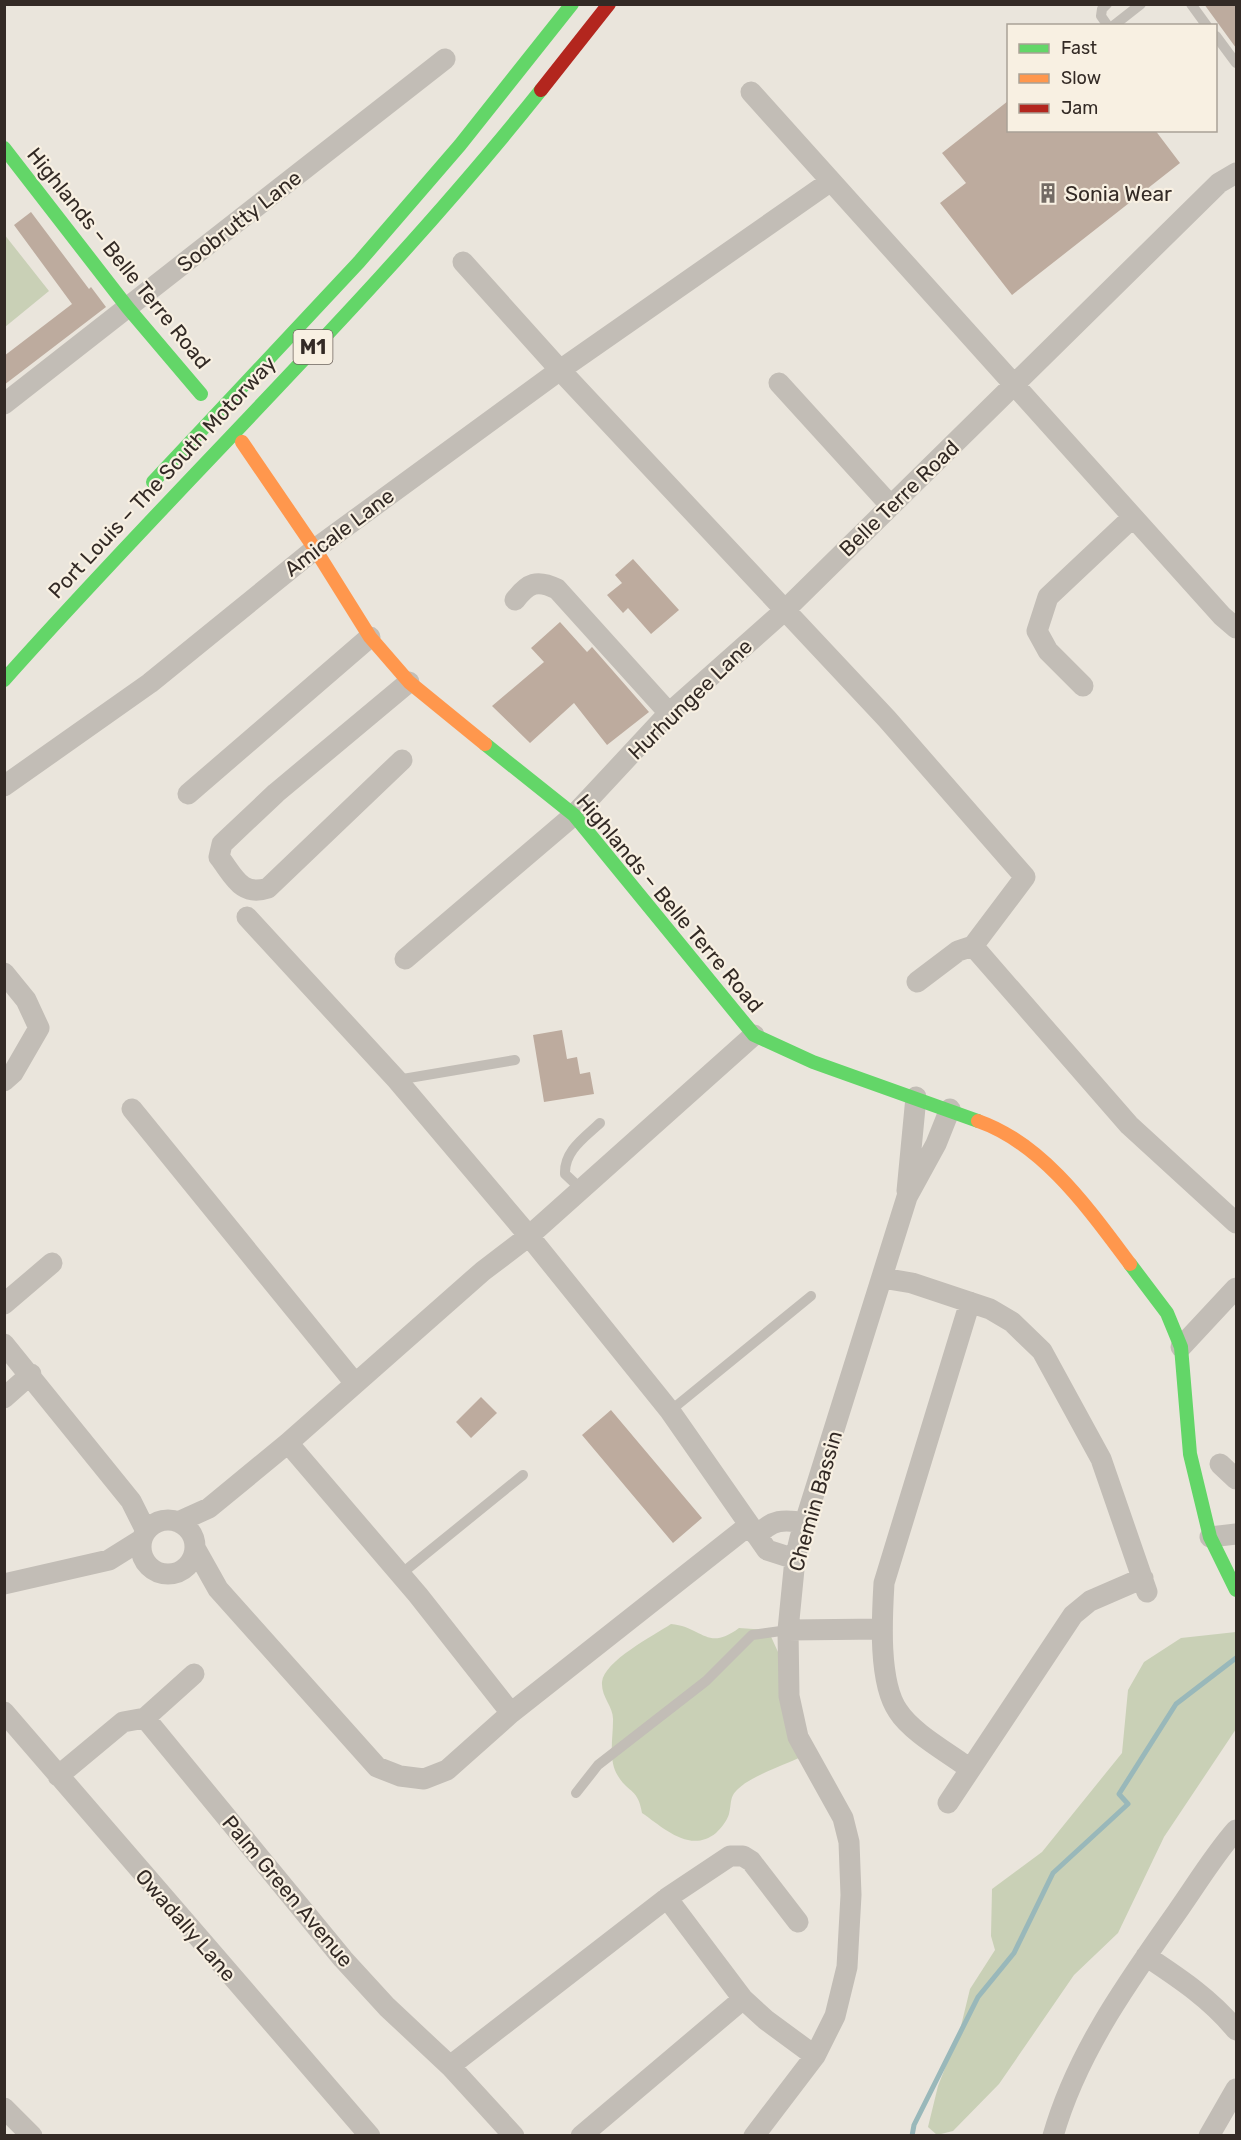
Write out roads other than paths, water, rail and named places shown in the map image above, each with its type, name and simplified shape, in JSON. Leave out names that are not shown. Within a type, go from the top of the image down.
[{"type":"main road","name":"Port Louis – The South Motorway","points":[[147,489],[367,253],[460,145],[571,4]]},
{"type":"main road","name":"Port Louis – The South Motorway","points":[[4,680],[82,591],[385,271],[529,107],[609,4]]},
{"type":"main road","name":"Highlands – Belle Terre Road","points":[[6,153],[128,308],[201,394]]},
{"type":"main road","name":"Highlands – Belle Terre Road","points":[[242,442],[315,549],[370,637],[409,682],[574,815],[754,1035],[813,1062],[984,1123],[1018,1142],[1048,1166],[1139,1275],[1167,1313],[1181,1347],[1190,1454],[1210,1537],[1236,1590]]},
{"type":"street","name":"Soobrutty Lane","points":[[4,404],[445,59]]},
{"type":"street","points":[[751,92],[1222,616],[1236,628]]},
{"type":"street","name":"Belle Terre Road","points":[[784,611],[1219,183],[1236,173]]},
{"type":"street","name":"Amicale Lane","points":[[4,786],[150,683],[315,549],[560,370],[831,181]]},
{"type":"street","points":[[463,262],[560,370],[887,719],[1026,877],[973,945],[958,951],[917,982]]},
{"type":"street","points":[[779,384],[891,506]]},
{"type":"street","points":[[1083,686],[1048,651],[1037,631],[1048,597],[1133,517]]},
{"type":"street","points":[[515,600],[525,587],[543,582],[557,589],[669,712]]},
{"type":"street","name":"Hurhungee Lane","points":[[405,959],[574,815],[669,712],[784,611]]},
{"type":"street","points":[[188,794],[370,637]]},
{"type":"street","points":[[402,760],[268,888],[255,892],[244,888],[219,857],[222,844],[276,793],[409,682]]},
{"type":"street","points":[[247,917],[397,1080],[529,1236],[670,1411],[767,1550],[795,1559]]},
{"type":"street","points":[[973,945],[1129,1125],[1236,1223]]},
{"type":"street","points":[[4,973],[26,1000],[39,1028],[13,1073],[4,1081]]},
{"type":"street","points":[[4,1584],[109,1560],[158,1522],[173,1521],[209,1508],[288,1443],[354,1382],[483,1271],[529,1236],[754,1035]]},
{"type":"street","points":[[907,1197],[916,1097]]},
{"type":"street","points":[[132,1109],[354,1382]]},
{"type":"street","points":[[907,1197],[936,1144],[950,1109]]},
{"type":"street","name":"Chemin Bassin","points":[[754,2136],[815,2055],[835,2016],[847,1967],[851,1895],[849,1842],[843,1818],[798,1737],[789,1696],[788,1630],[795,1559],[907,1197]]},
{"type":"street","points":[[4,1304],[52,1263]]},
{"type":"street","points":[[882,1278],[912,1283],[990,1309],[1012,1322],[1042,1351],[1101,1460],[1145,1585],[1090,1601],[1072,1615],[948,1803]]},
{"type":"street","points":[[1181,1347],[1236,1288]]},
{"type":"street","points":[[970,1302],[884,1583],[882,1629],[885,1665],[897,1710],[909,1723],[970,1769]]},
{"type":"street","points":[[4,1344],[31,1374],[131,1502],[144,1535],[144,1561],[162,1573],[181,1572],[191,1563],[195,1544],[209,1508]]},
{"type":"street","points":[[4,1398],[31,1374]]},
{"type":"street","points":[[288,1443],[401,1574],[511,1713]]},
{"type":"street","points":[[1220,1464],[1236,1479]]},
{"type":"street","points":[[131,1502],[188,1529],[218,1589],[377,1767],[400,1776],[424,1779],[447,1770],[511,1713],[753,1531],[774,1521],[787,1520],[805,1523]]},
{"type":"street","points":[[1210,1537],[1236,1534]]},
{"type":"street","points":[[109,1560],[218,1589]]},
{"type":"street","points":[[788,1630],[882,1629]]},
{"type":"street","points":[[58,1776],[123,1722],[145,1718],[194,1674]]},
{"type":"street","name":"Owadally Lane","points":[[4,1712],[370,2136]]},
{"type":"street","name":"Palm Green Avenue","points":[[145,1718],[343,1959],[387,2007],[450,2066],[514,2136]]},
{"type":"street","points":[[1053,2136],[1061,2107],[1096,2034],[1146,1956],[1233,1840]]},
{"type":"street","points":[[450,2066],[667,1898],[730,1856],[742,1856],[752,1861],[798,1922]]},
{"type":"street","points":[[667,1898],[743,1999],[766,2020],[815,2055]]},
{"type":"street","points":[[1146,1956],[1223,2013],[1236,2030]]},
{"type":"street","points":[[581,2136],[743,1999]]},
{"type":"street","points":[[1209,2136],[1236,2089]]},
{"type":"street","points":[[4,2108],[32,2136]]},
{"type":"lane","points":[[1107,4],[1102,9],[1101,16],[1108,24]]},
{"type":"lane","points":[[1113,24],[1141,4]]},
{"type":"lane","points":[[1191,4],[1206,24]]},
{"type":"lane","points":[[1217,39],[1236,63]]},
{"type":"lane","points":[[397,1080],[515,1060]]},
{"type":"lane","points":[[581,1189],[565,1174],[565,1162],[572,1150],[600,1123]]},
{"type":"lane","points":[[670,1411],[811,1296]]},
{"type":"lane","points":[[401,1574],[523,1476]]},
{"type":"lane","points":[[576,1793],[598,1765],[706,1681],[752,1635],[788,1630]]},
{"type":"waterway","points":[[912,2136],[914,2125],[978,1997],[1014,1953],[1053,1873],[1128,1804],[1119,1794],[1176,1704],[1236,1658]]},
{"type":"place","name":"Sonia Wear","points":[[1048,193]]}]
